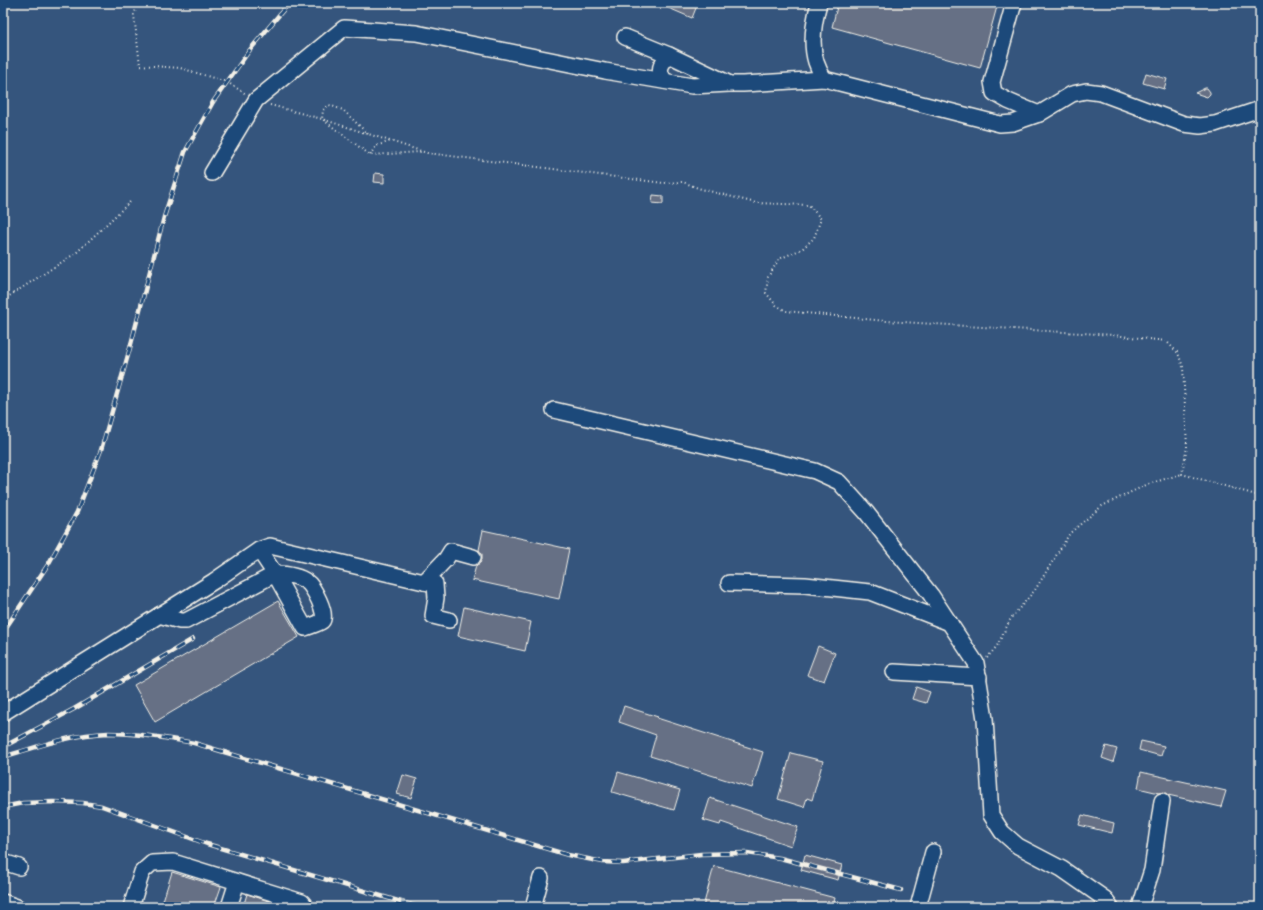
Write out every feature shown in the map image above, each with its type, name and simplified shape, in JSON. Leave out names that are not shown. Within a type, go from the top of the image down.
[{"type":"street","points":[[819,3],[815,18],[813,43],[816,62],[824,79]]},
{"type":"street","points":[[1014,3],[992,82],[994,93],[1008,101],[1039,114]]},
{"type":"street","points":[[212,172],[256,100],[344,28],[416,33],[605,71],[692,86],[824,79],[1000,124],[1013,123],[1039,114],[1072,94],[1086,91],[1101,93],[1184,124],[1200,126],[1215,124],[1260,109]]},
{"type":"street","points":[[625,38],[669,55],[730,84]]},
{"type":"street","points":[[666,81],[661,75],[660,71],[663,61],[669,55]]},
{"type":"street","points":[[554,410],[814,471],[840,482],[866,512],[931,595],[976,663],[985,719],[991,815],[1002,832],[1018,846],[1062,869],[1105,899],[1111,907]]},
{"type":"street","points":[[3,713],[214,581],[259,550],[270,546],[435,584],[436,598],[433,616],[449,620]]},
{"type":"street","points":[[159,615],[180,621],[186,621],[275,574],[259,550]]},
{"type":"street","points":[[424,582],[446,559],[451,551],[473,557]]},
{"type":"street","points":[[729,583],[805,585],[870,592],[950,623]]},
{"type":"street","points":[[894,672],[978,673]]},
{"type":"street","points":[[1140,907],[1152,870],[1162,801]]},
{"type":"street","points":[[918,907],[933,852]]},
{"type":"street","points":[[3,862],[19,867]]},
{"type":"street","points":[[131,907],[142,872],[152,863],[173,862],[302,902],[306,907]]},
{"type":"street","points":[[533,907],[541,878]]},
{"type":"street","points":[[229,907],[237,882]]},
{"type":"street","points":[[3,902],[17,907]]},
{"type":"path","points":[[138,3],[134,15],[140,65],[180,68],[227,82],[261,103],[322,119],[423,152]]},
{"type":"path","points":[[322,119],[323,110],[329,105],[343,110],[369,134]]},
{"type":"path","points":[[322,119],[370,155],[423,152],[663,183],[683,182],[698,188],[756,203],[809,205],[821,219],[814,238],[802,249],[779,259],[768,278],[766,294],[776,305],[786,311],[885,321],[1113,335],[1166,341],[1178,353],[1184,367],[1187,447],[1182,474]]},
{"type":"path","points":[[370,155],[376,146],[391,141]]},
{"type":"path","points":[[3,300],[76,253],[130,202]]},
{"type":"path","points":[[978,673],[997,646],[1011,618],[1035,590],[1070,533],[1102,506],[1148,484],[1182,474],[1260,496]]},
{"type":"shaded area","points":[[3,3],[1260,3],[1260,907],[3,907]]},
{"type":"building","points":[[657,3],[698,3],[692,18]]},
{"type":"building","points":[[838,3],[998,3],[980,68],[832,27]]},
{"type":"building","points":[[1146,73],[1167,79],[1164,89],[1143,83]]},
{"type":"building","points":[[1207,88],[1210,92],[1207,97],[1195,93]]},
{"type":"building","points":[[375,173],[384,174],[384,183],[374,182]]},
{"type":"building","points":[[653,195],[663,196],[663,204],[652,203]]},
{"type":"building","points":[[483,530],[569,549],[559,599],[472,580],[476,566],[482,559],[482,554],[479,550]]},
{"type":"building","points":[[278,601],[299,637],[155,722],[134,685]]},
{"type":"building","points":[[464,607],[531,622],[525,651],[458,636]]},
{"type":"building","points":[[818,646],[835,653],[824,681],[807,675]]},
{"type":"building","points":[[916,687],[930,692],[926,703],[912,699]]},
{"type":"building","points":[[624,706],[763,752],[752,788],[650,756],[656,735],[619,722]]},
{"type":"building","points":[[1141,741],[1164,746],[1161,756],[1139,750]]},
{"type":"building","points":[[1106,746],[1117,749],[1113,762],[1102,758]]},
{"type":"building","points":[[791,753],[823,761],[812,800],[807,798],[804,807],[778,799]]},
{"type":"building","points":[[618,772],[680,790],[674,810],[612,792]]},
{"type":"building","points":[[1141,772],[1226,791],[1221,807],[1168,795],[1164,792],[1159,793],[1138,788]]},
{"type":"building","points":[[403,775],[417,779],[411,798],[397,794]]},
{"type":"building","points":[[710,798],[798,827],[791,846],[721,822],[720,825],[703,820]]},
{"type":"building","points":[[1082,815],[1114,823],[1112,833],[1079,825]]},
{"type":"building","points":[[805,855],[842,865],[838,880],[801,870]]},
{"type":"building","points":[[714,866],[835,898],[833,907],[703,907]]},
{"type":"building","points":[[172,872],[221,887],[214,907],[161,907]]},
{"type":"building","points":[[247,894],[284,906],[243,907]]},
{"type":"railway","points":[[3,632],[49,563],[77,512],[101,450],[130,348],[164,217],[185,152],[213,102],[249,51],[289,3]]},
{"type":"railway","points":[[3,747],[74,709],[193,639]]},
{"type":"railway","points":[[3,757],[55,742],[95,734],[119,733],[162,738],[194,743],[568,855],[603,862],[623,863],[701,854],[747,853],[780,858],[901,890]]},
{"type":"railway","points":[[3,807],[23,803],[53,802],[83,803],[102,806],[207,844],[418,907]]}]
